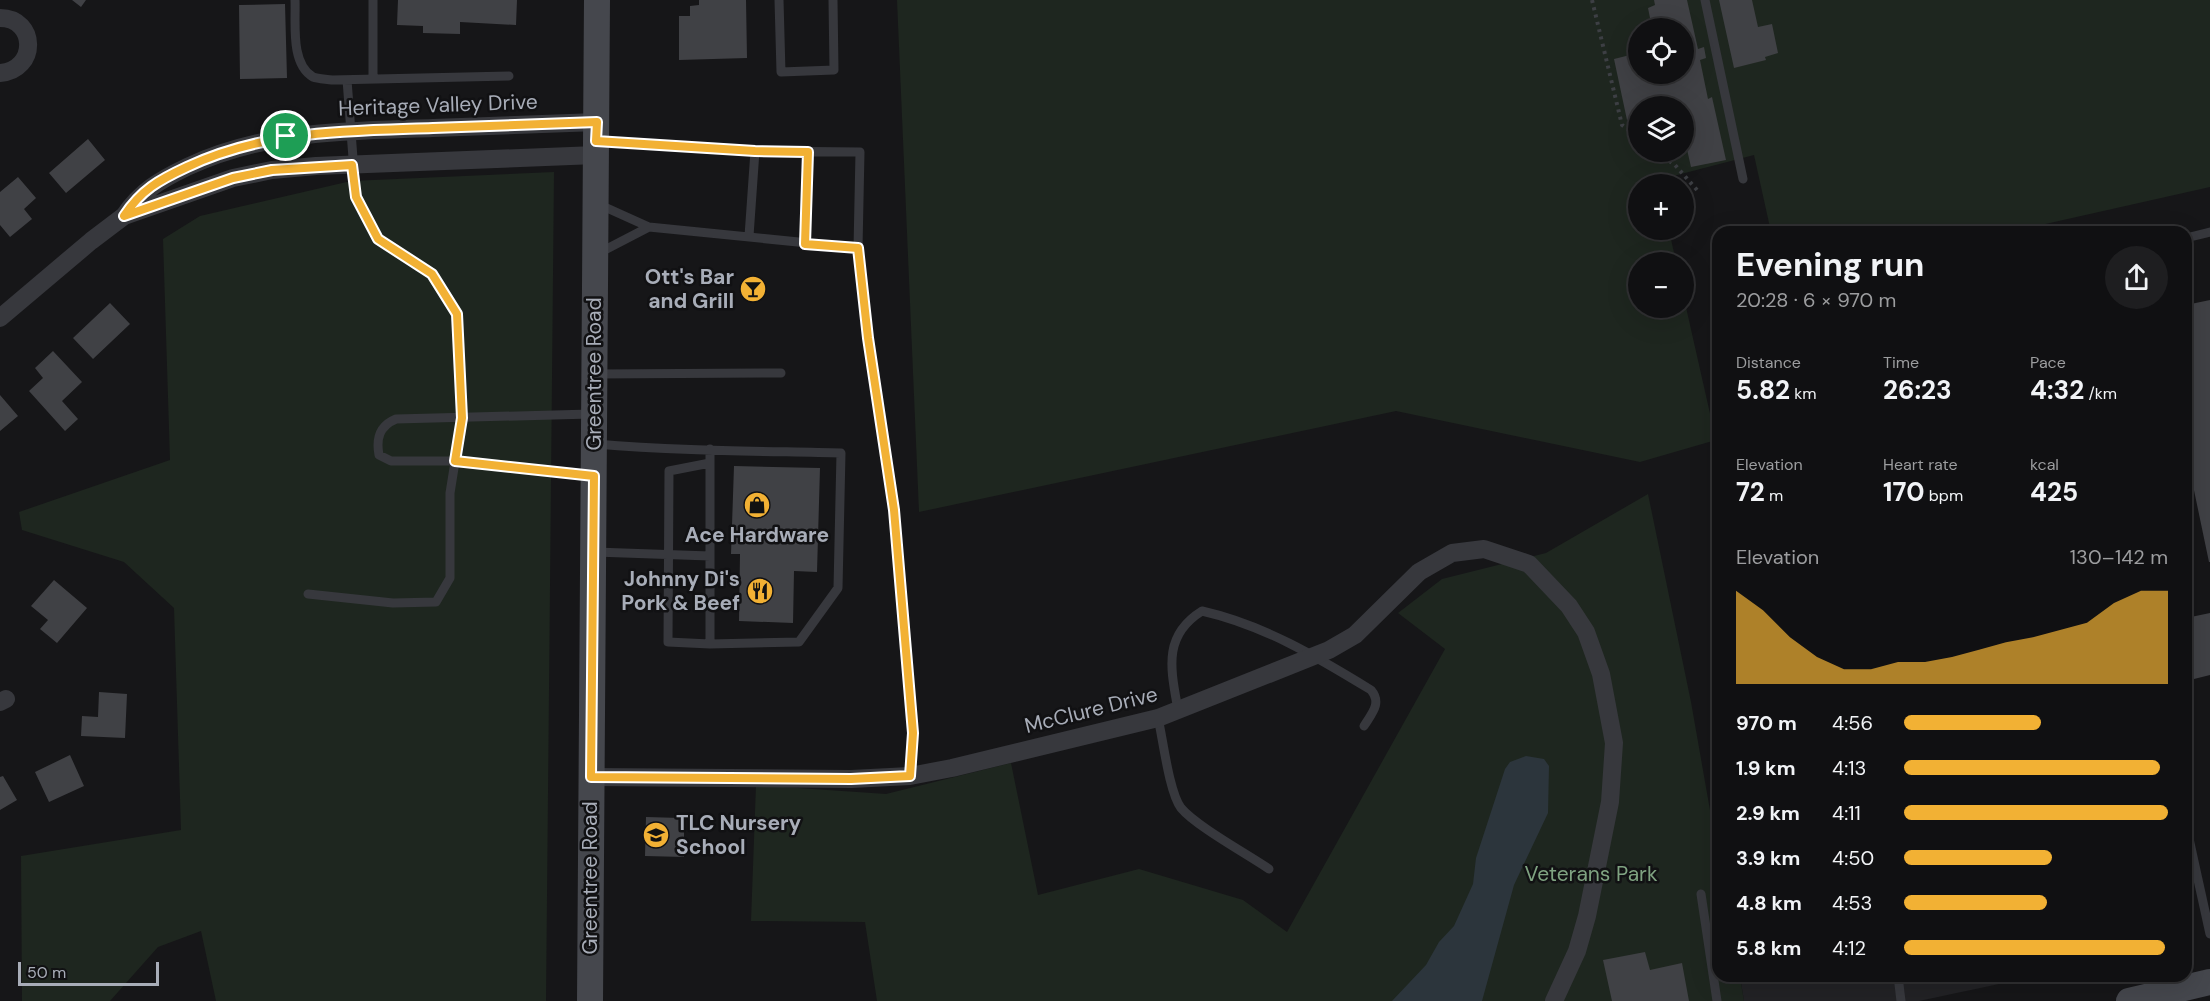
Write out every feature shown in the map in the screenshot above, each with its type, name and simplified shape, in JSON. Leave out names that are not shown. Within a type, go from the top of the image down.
[{"type":"street","name":"Greentree Road","points":[[590,1001],[597,0]]},
{"type":"street","points":[[0,18],[15,21],[22,27],[27,36],[28,45],[27,55],[22,63],[15,69],[0,73]]},
{"type":"street","name":"Heritage Valley Drive","points":[[124,216],[136,199],[169,175],[210,157],[270,139],[299,134],[350,131],[596,139]]},
{"type":"street","name":"Heritage Valley Drive","points":[[0,318],[84,246],[124,216],[213,184],[243,176],[293,168],[352,165],[596,139]]},
{"type":"street","name":"McClure Drive","points":[[591,777],[851,779],[910,776],[1158,718],[1316,656],[1355,635],[1419,572],[1452,553],[1484,549],[1529,564],[1569,606],[1586,632],[1601,674],[1614,743],[1610,802],[1587,915],[1577,951],[1554,1001]]},
{"type":"street","points":[[2129,1001],[2210,982]]},
{"type":"lane","points":[[295,0],[298,53],[303,66],[314,77],[347,80],[509,76]]},
{"type":"lane","points":[[373,0],[373,79]]},
{"type":"lane","points":[[779,0],[781,72],[834,70],[833,0]]},
{"type":"lane","points":[[1705,0],[1743,179]]},
{"type":"lane","points":[[308,594],[393,603],[436,602],[450,578],[450,493],[462,418],[457,314],[432,274],[378,239],[356,197],[347,80]]},
{"type":"lane","points":[[596,139],[755,151],[860,153],[858,248],[868,338],[894,510],[913,733],[910,776]]},
{"type":"lane","points":[[749,236],[755,151]]},
{"type":"lane","points":[[805,244],[808,152]]},
{"type":"lane","points":[[595,202],[649,227],[858,248]]},
{"type":"lane","points":[[595,255],[649,227]]},
{"type":"lane","points":[[2192,236],[2210,232]]},
{"type":"lane","points":[[594,374],[781,373]]},
{"type":"lane","points":[[594,414],[396,419],[388,422],[377,441],[379,455],[391,461],[455,461],[594,476]]},
{"type":"lane","points":[[594,444],[840,453],[838,588],[799,642],[710,644],[668,642],[669,471],[710,463]]},
{"type":"lane","points":[[710,449],[710,644]]},
{"type":"lane","points":[[593,552],[710,556]]},
{"type":"lane","points":[[1178,710],[1170,666],[1176,641],[1187,621],[1202,611],[1231,618],[1316,656],[1371,690],[1376,696],[1376,706],[1364,726]]},
{"type":"lane","points":[[1158,718],[1174,792],[1180,807],[1193,819],[1269,869]]},
{"type":"lane","points":[[2192,852],[2210,934]]},
{"type":"lane","points":[[1701,894],[1712,968]]},
{"type":"lane","points":[[1714,982],[1717,1001]]},
{"type":"lane","points":[[1899,982],[1901,1001]]},
{"type":"path","points":[[1592,0],[1622,125],[1628,130]]},
{"type":"path","points":[[1671,162],[1696,190]]},
{"type":"shaded area","points":[[1526,756],[1544,759],[1549,766],[1548,813],[1514,885],[1482,1001],[1392,1001],[1426,965],[1439,942],[1454,926],[1473,884],[1476,858],[1505,769],[1510,762]]},
{"type":"shaded area","points":[[1741,982],[2008,982],[1919,1001],[1744,1001]]},
{"type":"green space","points":[[897,0],[2210,0],[2210,187],[2037,226],[1770,226],[1754,155],[1681,174],[1628,174],[1628,240],[1671,240],[1674,252],[1628,252],[1628,318],[1688,318],[1712,422],[1712,441],[1640,462],[1396,411],[919,512]]},
{"type":"green space","points":[[554,172],[546,1001],[216,1001],[201,931],[158,947],[110,1001],[22,1001],[21,856],[181,830],[174,608],[124,562],[22,530],[19,512],[170,460],[163,239],[200,216],[351,181]]},
{"type":"green space","name":"Veterans Park","points":[[1648,494],[1691,702],[1712,822],[1712,982],[1741,982],[1744,1001],[877,1001],[865,922],[751,921],[756,785],[886,794],[1011,763],[1038,895],[1139,869],[1243,900],[1287,932],[1445,649],[1398,613],[1442,579],[1546,553]]},
{"type":"building","points":[[72,0],[86,0],[81,7]]},
{"type":"building","points":[[398,0],[517,0],[516,25],[460,22],[460,34],[423,33],[423,26],[397,25]]},
{"type":"building","points":[[699,0],[746,0],[747,58],[679,60],[679,16],[690,16],[690,6],[699,5]]},
{"type":"building","points":[[1654,0],[1687,0],[1691,18],[1650,18],[1648,8],[1655,5]]},
{"type":"building","points":[[1719,0],[1752,0],[1758,27],[1772,24],[1778,53],[1765,57],[1766,60],[1734,68]]},
{"type":"building","points":[[285,4],[287,78],[240,79],[239,5]]},
{"type":"building","points":[[1694,31],[1698,49],[1704,47],[1706,58],[1700,60],[1708,99],[1712,97],[1726,160],[1691,167],[1690,162],[1694,162],[1694,96],[1628,96],[1627,120],[1614,59],[1628,56],[1628,84],[1694,84]]},
{"type":"building","points":[[88,139],[105,160],[66,193],[49,173]]},
{"type":"building","points":[[18,177],[36,198],[24,209],[32,219],[10,237],[0,225],[0,192]]},
{"type":"building","points":[[2210,300],[2210,562],[2192,481],[2192,304]]},
{"type":"building","points":[[110,303],[130,324],[93,359],[73,338]]},
{"type":"building","points":[[53,351],[82,382],[62,401],[78,419],[65,431],[29,391],[43,378],[35,368]]},
{"type":"building","points":[[0,395],[18,416],[0,431]]},
{"type":"building","points":[[734,466],[820,468],[817,572],[794,571],[793,623],[739,621],[740,554],[731,554]]},
{"type":"building","points":[[54,580],[87,608],[57,643],[40,629],[48,620],[31,606]]},
{"type":"building","points":[[2210,613],[2210,675],[2192,680],[2192,617]]},
{"type":"building","points":[[99,692],[127,694],[125,738],[81,736],[82,716],[98,717]]},
{"type":"building","points":[[70,755],[84,786],[49,802],[35,772]]},
{"type":"building","points":[[3,776],[17,800],[0,810],[0,777]]},
{"type":"building","points":[[646,817],[681,818],[680,832],[684,832],[684,857],[645,856]]},
{"type":"building","points":[[1645,952],[1650,970],[1682,963],[1689,1001],[1612,1001],[1603,960]]},
{"type":"place","name":"Ott's Bar and Grill","points":[[753,289]]},
{"type":"place","name":"Ace Hardware","points":[[757,505]]},
{"type":"place","name":"Johnny Di's Pork & Beef","points":[[760,591]]},
{"type":"place","name":"TLC Nursery School","points":[[656,835]]},
{"type":"route","points":[[597,122],[596,141],[808,152],[805,244],[858,248],[868,338],[894,510],[913,733],[910,776],[851,779],[591,777],[594,476],[455,461],[462,418],[457,314],[432,274],[378,239],[356,197],[352,165],[272,170],[233,178],[124,216],[136,199],[169,175],[227,151],[286,136],[330,132],[597,122]]}]
